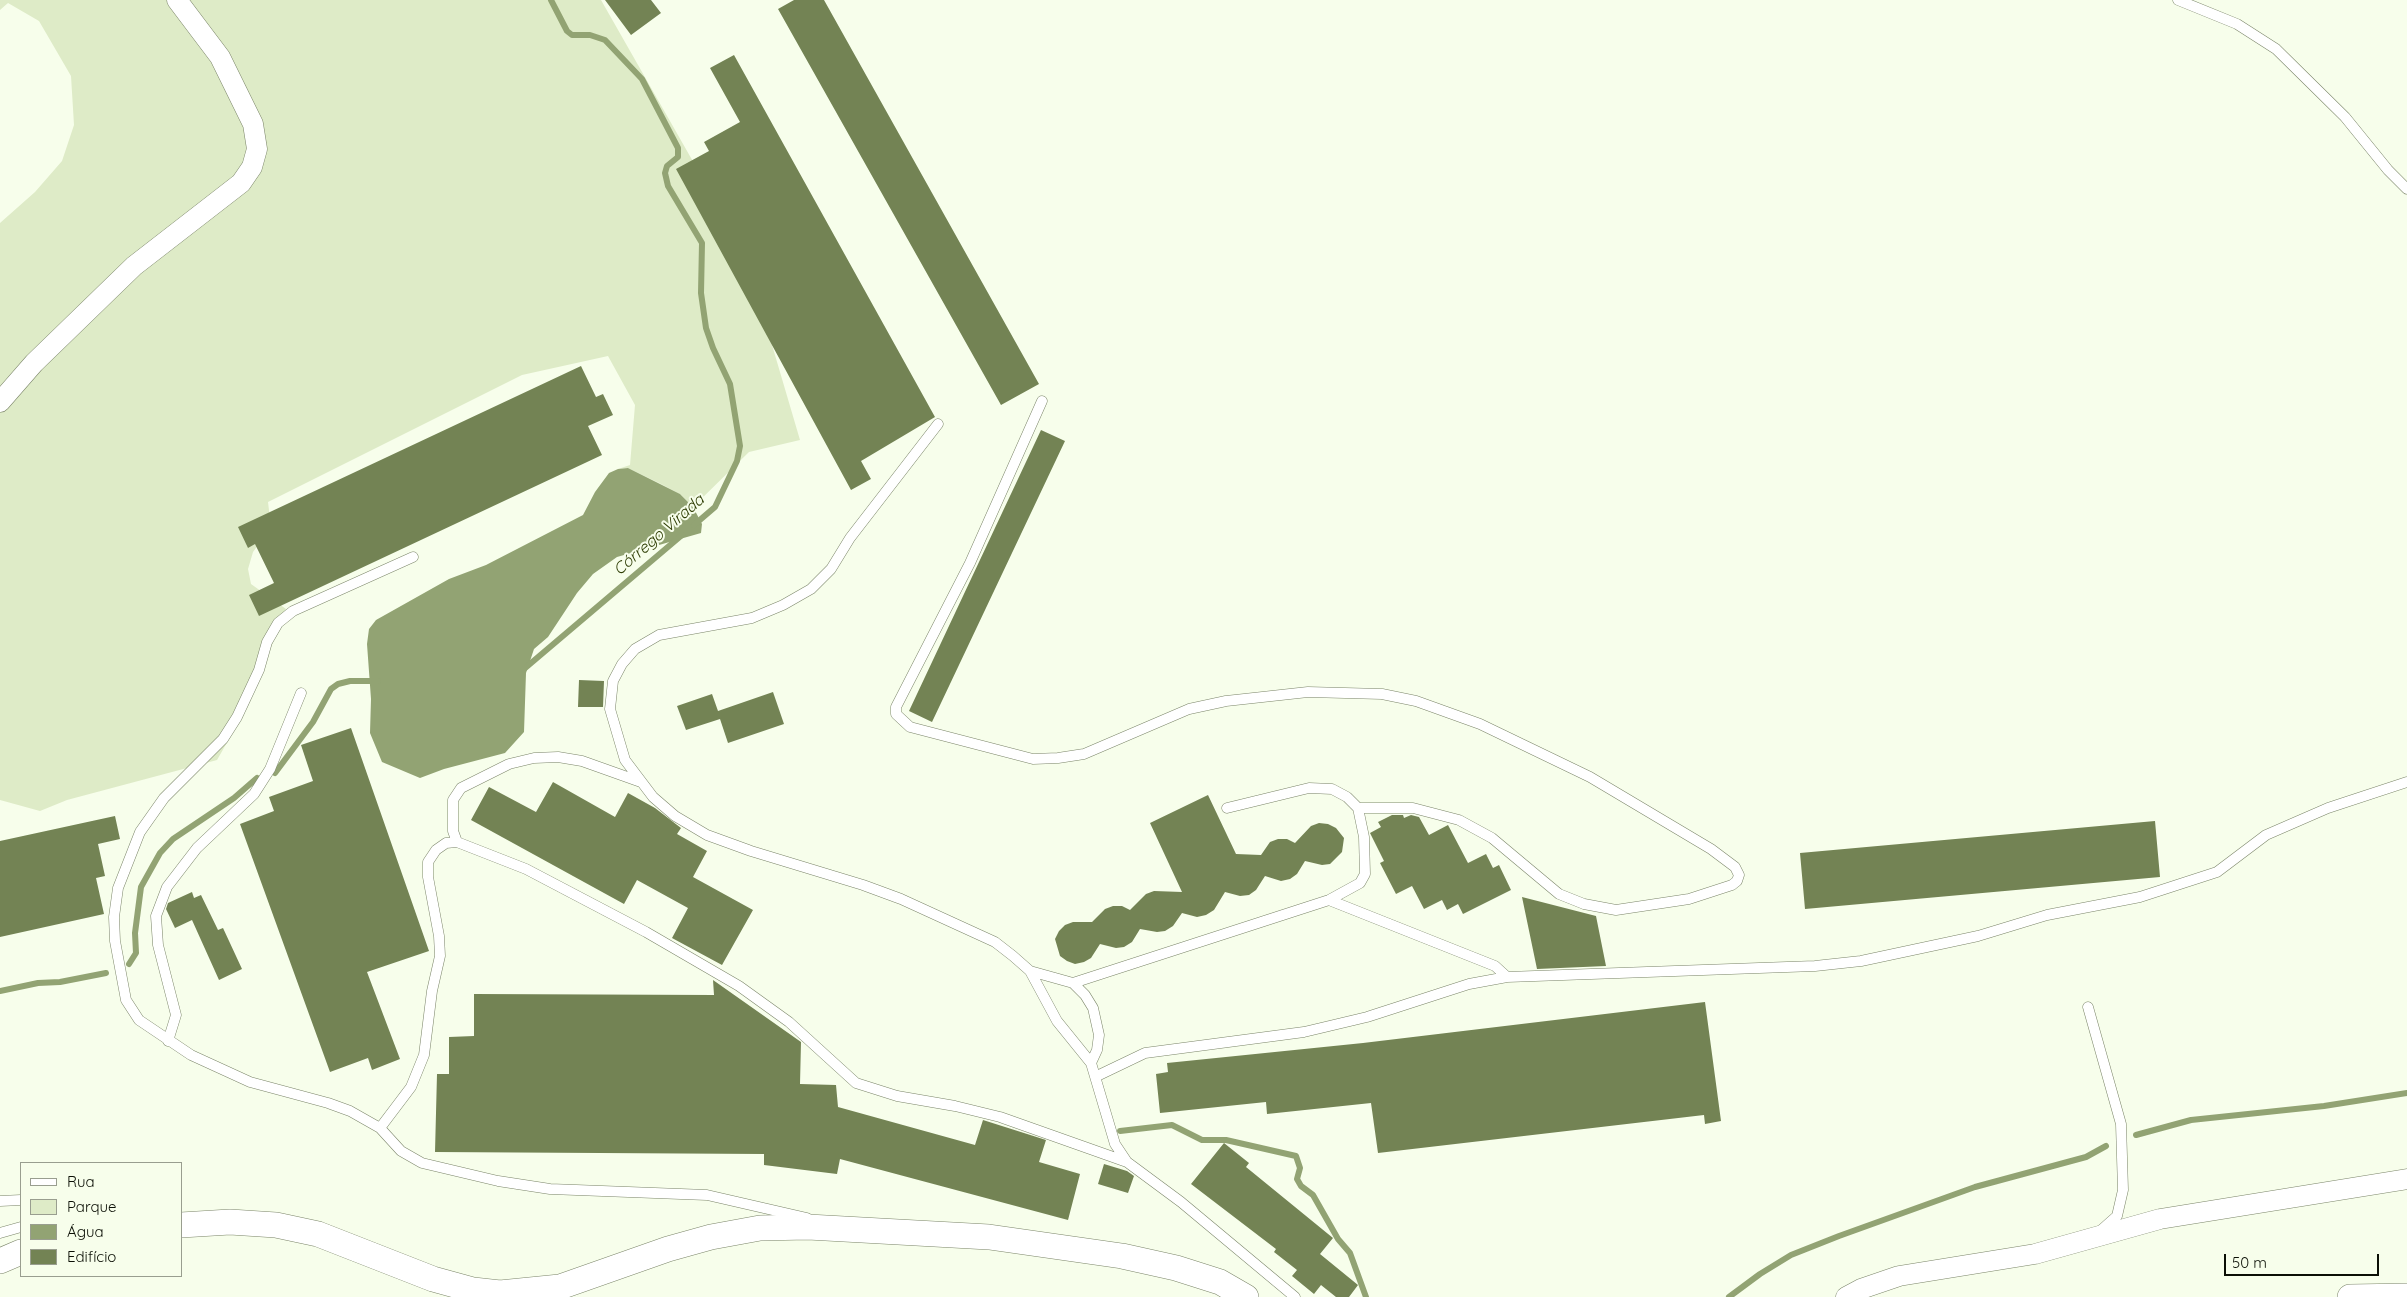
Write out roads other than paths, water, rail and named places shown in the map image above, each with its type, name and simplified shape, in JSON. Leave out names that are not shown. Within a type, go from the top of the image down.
[{"type":"street","points":[[0,402],[34,363],[134,266],[241,183],[252,167],[257,149],[250,116],[220,58],[177,0]]},
{"type":"street","points":[[1846,1297],[1860,1289],[1899,1276],[2035,1254],[2160,1219],[2407,1179]]},
{"type":"street","points":[[182,1225],[230,1222],[276,1224],[318,1234],[433,1278],[473,1290],[500,1293],[560,1287],[668,1249],[711,1237],[760,1228],[851,1228],[989,1237],[1122,1256],[1176,1268],[1220,1282],[1246,1297]]},
{"type":"street","points":[[0,1261],[20,1252]]},
{"type":"street","points":[[2350,1297],[2407,1296]]},
{"type":"lane","points":[[2178,0],[2237,24],[2276,48],[2345,117],[2388,170],[2407,189]]},
{"type":"lane","points":[[1042,401],[970,563],[896,707],[896,714],[910,727],[1033,759],[1058,758],[1084,754],[1189,709],[1226,701],[1308,692],[1382,694],[1416,701],[1480,724],[1590,777],[1711,849],[1736,868],[1739,875],[1737,881],[1732,885],[1689,899],[1616,910],[1584,904],[1559,894],[1492,838],[1459,820],[1413,808],[1358,808]]},
{"type":"lane","points":[[938,424],[850,538],[831,569],[811,589],[783,605],[752,618],[659,635],[635,649],[622,664],[613,681],[610,709],[625,760],[640,782],[675,816],[708,835],[751,851],[863,885],[901,900],[995,942],[1030,971],[1057,1022],[1091,1063],[1097,1076],[1115,1144],[1127,1162]]},
{"type":"lane","points":[[412,557],[293,611],[278,623],[267,642],[259,670],[238,717],[224,739],[164,798],[140,832],[118,888],[114,917],[115,941],[126,1000],[139,1020],[168,1041],[222,1071],[250,1082],[328,1103],[380,1128],[402,1151],[422,1163],[498,1181],[550,1189],[707,1195],[851,1228]]},
{"type":"lane","points":[[168,1041],[176,1015],[158,946],[156,916],[167,887],[197,848],[254,794],[270,769],[301,693]]},
{"type":"lane","points":[[457,842],[453,822],[453,800],[461,788],[509,764],[534,758],[558,757],[582,761],[640,782]]},
{"type":"lane","points":[[1097,1076],[1145,1053],[1304,1032],[1367,1017],[1469,984],[1507,977],[1815,966],[1860,961],[1909,952],[1978,936],[2047,915],[2140,897],[2217,872],[2266,835],[2328,808],[2407,782]]},
{"type":"lane","points":[[1073,983],[1329,900],[1360,883],[1365,874],[1364,837],[1358,808],[1347,797],[1332,789],[1309,788],[1228,808]]},
{"type":"lane","points":[[380,1128],[411,1087],[424,1055],[432,991],[440,956],[440,936],[428,877],[428,862],[436,850],[446,843],[457,842],[526,868],[646,932],[739,986],[789,1022],[856,1083],[897,1096],[955,1106],[1000,1117],[1127,1162],[1189,1208],[1295,1297]]},
{"type":"lane","points":[[1329,900],[1495,966],[1507,977]]},
{"type":"lane","points":[[1030,971],[1073,983],[1085,995],[1093,1008],[1098,1034],[1097,1050],[1091,1063]]},
{"type":"lane","points":[[2088,1007],[2121,1124],[2123,1190],[2117,1216],[2093,1238]]},
{"type":"lane","points":[[0,1201],[20,1200]]},
{"type":"lane","points":[[0,1233],[20,1227]]},
{"type":"water","points":[[628,468],[680,494],[693,507],[702,524],[701,533],[617,557],[593,574],[577,593],[548,637],[534,649],[526,673],[524,732],[505,753],[444,769],[420,778],[382,762],[370,733],[371,699],[367,644],[369,629],[376,620],[449,579],[486,565],[583,515],[595,492],[609,473],[618,469]]},
{"type":"waterway","name":"Córrego Virada","points":[[551,0],[567,31],[572,35],[590,35],[605,40],[642,79],[678,148],[678,157],[667,166],[665,173],[668,186],[702,243],[701,293],[706,328],[730,384],[740,446],[737,461],[715,507],[694,525]]},
{"type":"waterway","name":"Córrego Virada","points":[[524,669],[682,535]]},
{"type":"waterway","points":[[275,773],[313,722],[331,689],[338,684],[350,681],[378,681]]},
{"type":"waterway","points":[[129,964],[136,953],[135,933],[141,887],[160,853],[173,839],[234,798],[257,778]]},
{"type":"waterway","points":[[0,991],[38,983],[60,982],[106,973]]},
{"type":"waterway","points":[[2136,1135],[2191,1120],[2324,1106],[2407,1093]]},
{"type":"waterway","name":"Córrego Virada","points":[[1120,1131],[1172,1125],[1202,1140],[1226,1140],[1296,1156],[1300,1168],[1297,1179],[1301,1186],[1313,1195],[1338,1239],[1350,1253],[1366,1297]]},
{"type":"waterway","points":[[1729,1297],[1760,1274],[1791,1255],[1975,1187],[2086,1157],[2106,1146]]}]
